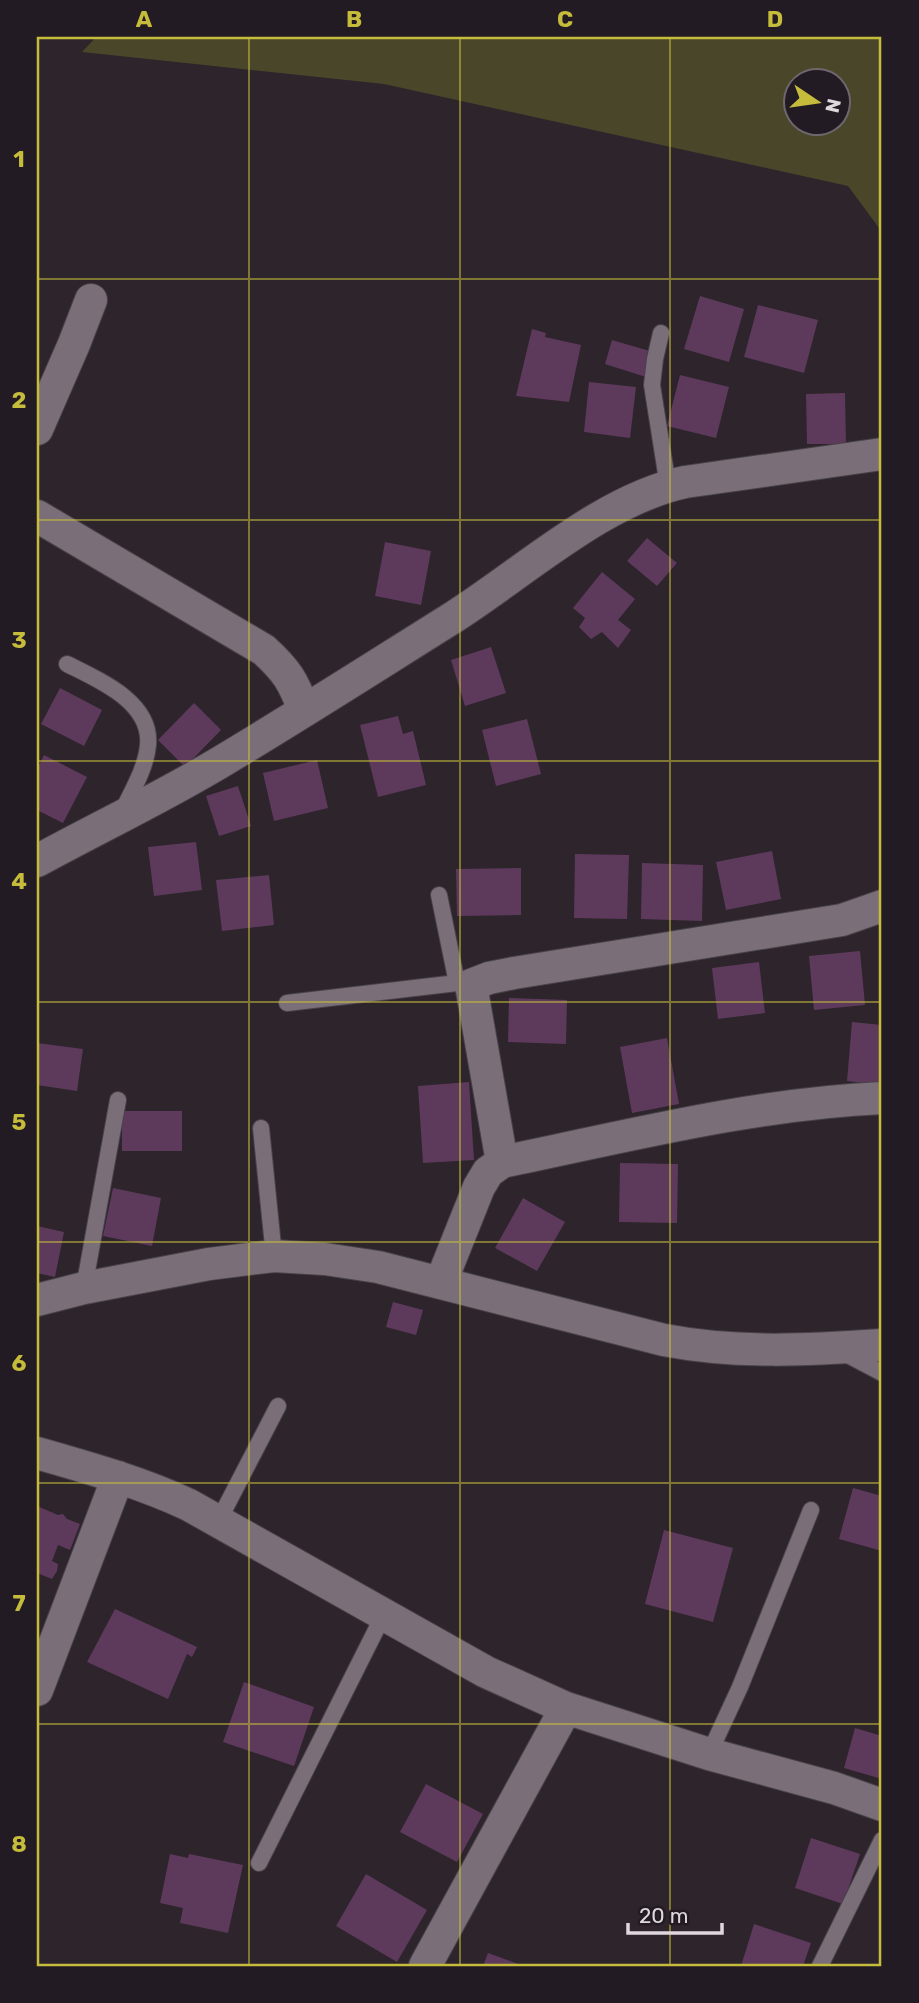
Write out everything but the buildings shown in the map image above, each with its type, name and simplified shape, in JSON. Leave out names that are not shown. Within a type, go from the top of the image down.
[{"type":"street","points":[[37,429],[75,344],[91,300]]},
{"type":"street","points":[[37,861],[222,761],[452,619],[575,534],[627,503],[668,486],[882,454]]},
{"type":"street","points":[[37,516],[264,650],[281,665],[293,682],[304,710]]},
{"type":"street","points":[[502,1163],[464,984],[842,920],[882,906]]},
{"type":"street","points":[[441,1282],[479,1187],[488,1172],[502,1163],[732,1114],[825,1101],[882,1098]]},
{"type":"street","points":[[37,1300],[84,1288],[209,1264],[274,1256],[378,1266],[700,1347],[741,1350],[882,1345]]},
{"type":"street","points":[[37,1453],[158,1491],[219,1520],[486,1672],[566,1708],[709,1754],[834,1788],[882,1805]]},
{"type":"street","points":[[37,1690],[118,1477]]},
{"type":"street","points":[[425,1966],[566,1708]]},
{"type":"lane","points":[[662,333],[652,384],[668,486]]},
{"type":"lane","points":[[67,664],[107,684],[133,705],[144,721],[149,744],[141,771],[121,815]]},
{"type":"lane","points":[[288,1003],[464,984],[439,895]]},
{"type":"lane","points":[[84,1288],[118,1100]]},
{"type":"lane","points":[[261,1128],[274,1256]]},
{"type":"lane","points":[[834,1348],[882,1373]]},
{"type":"lane","points":[[219,1520],[278,1406]]},
{"type":"lane","points":[[709,1754],[740,1686],[811,1510]]},
{"type":"lane","points":[[259,1863],[384,1614]]},
{"type":"lane","points":[[820,1966],[882,1840]]},
{"type":"shaded area","points":[[96,37],[882,37],[882,232],[848,186],[384,84],[82,52]]}]
